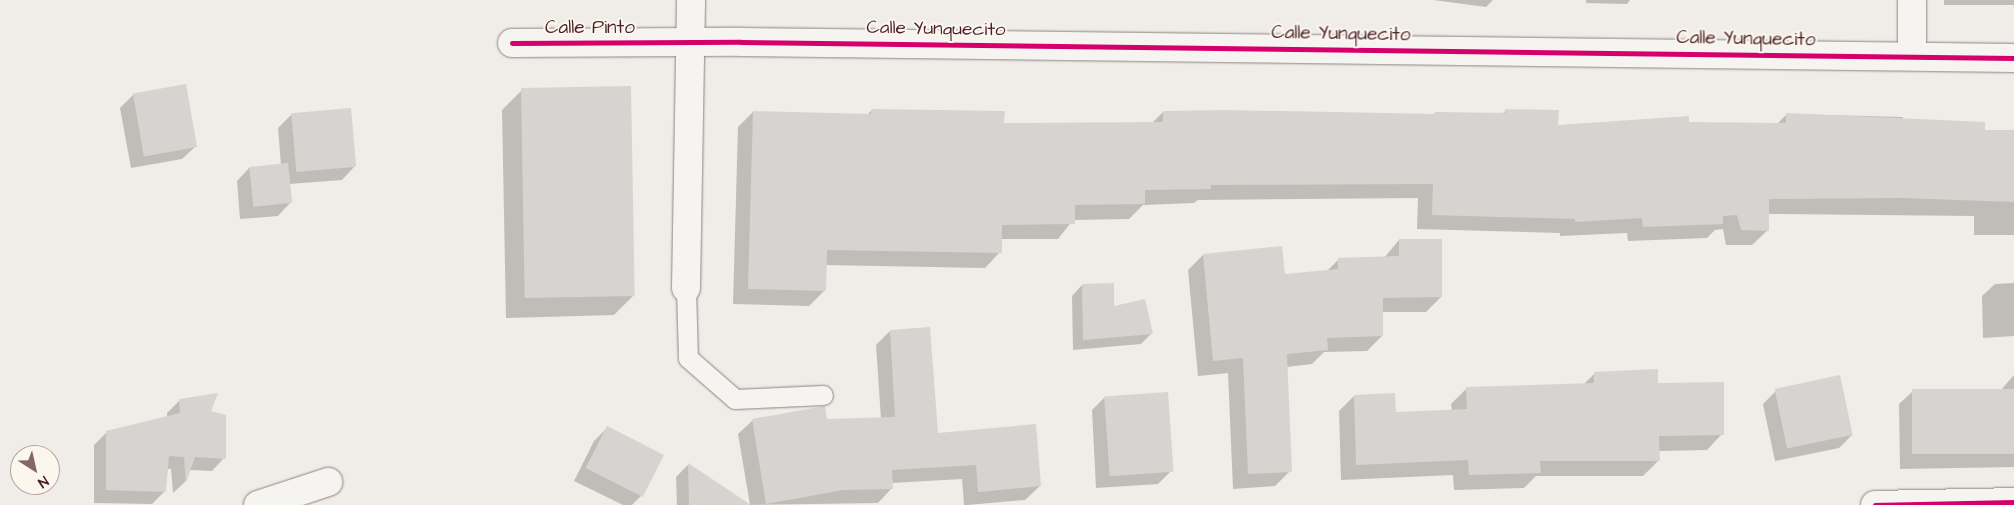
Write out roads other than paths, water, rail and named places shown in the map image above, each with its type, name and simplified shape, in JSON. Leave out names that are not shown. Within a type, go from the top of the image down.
[{"type":"street","points":[[686,288],[679,44],[692,0]]},
{"type":"street","points":[[1912,0],[1912,56]]},
{"type":"street","name":"Calle Pinto","points":[[512,43],[679,44]]},
{"type":"street","name":"Calle Yunquecito","points":[[679,44],[2014,58]]},
{"type":"street","points":[[258,505],[328,482]]},
{"type":"street","points":[[1875,505],[2014,502]]},
{"type":"lane","points":[[686,288],[688,358],[735,399],[823,395]]}]
